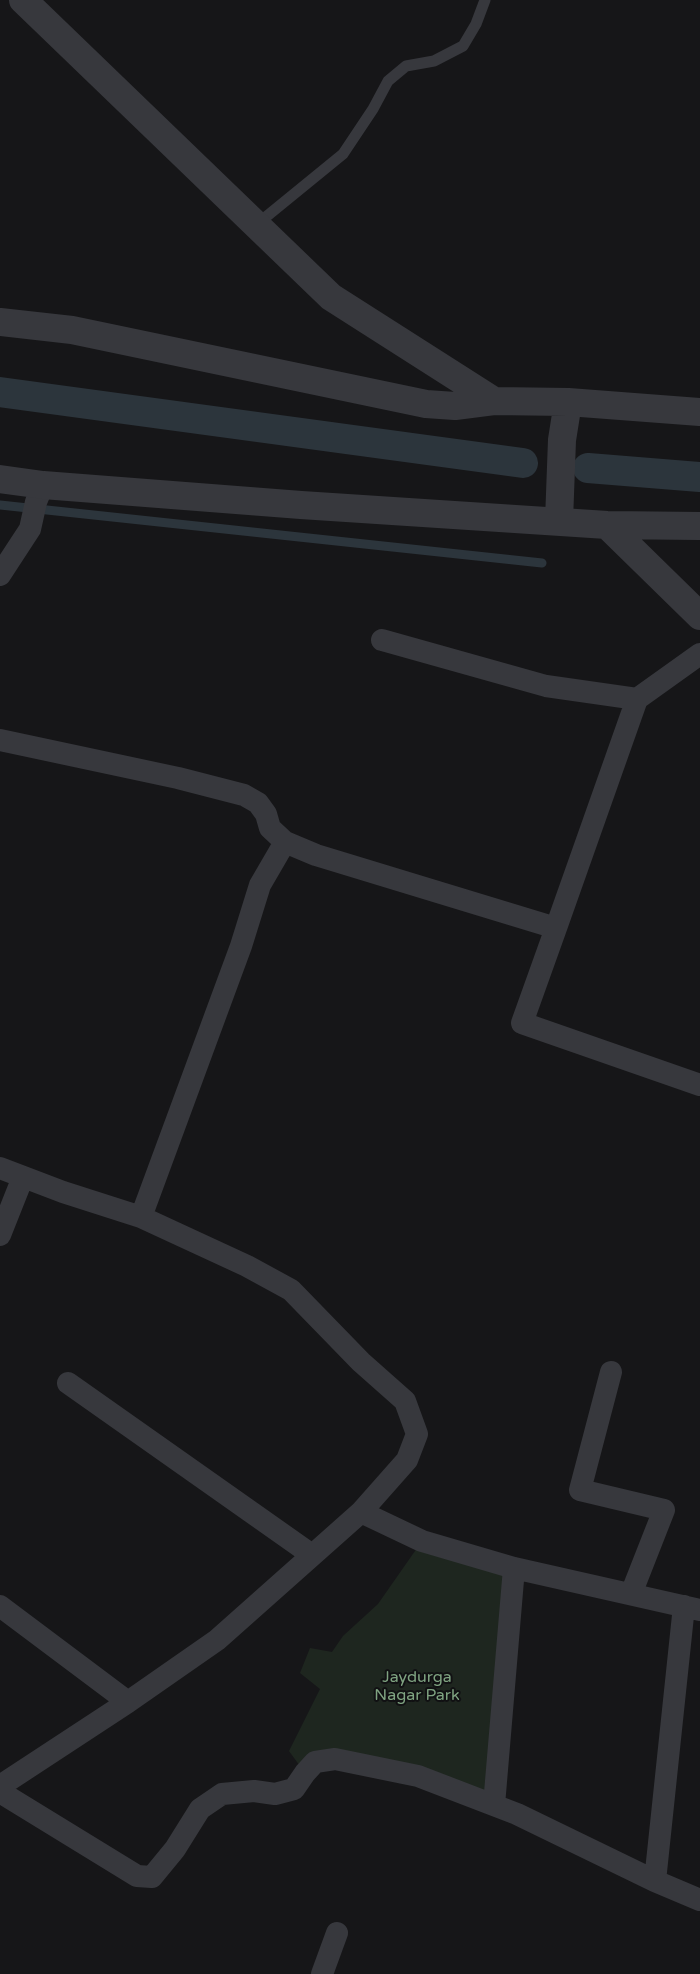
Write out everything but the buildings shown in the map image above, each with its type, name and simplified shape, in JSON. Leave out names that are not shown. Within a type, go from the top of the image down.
[{"type":"street","points":[[23,0],[331,297],[494,401]]},
{"type":"street","points":[[0,322],[72,330],[426,404],[455,406],[494,401],[568,402],[700,412]]},
{"type":"street","points":[[559,521],[562,440],[568,402]]},
{"type":"street","points":[[0,479],[40,493],[301,505],[607,525],[700,526]]},
{"type":"street","points":[[0,575],[30,530],[40,493]]},
{"type":"street","points":[[607,525],[700,616]]},
{"type":"street","points":[[382,640],[546,686],[637,698]]},
{"type":"street","points":[[700,654],[637,698],[522,1023],[700,1085]]},
{"type":"street","points":[[0,740],[178,778],[244,795],[258,803],[266,814],[270,828],[285,842],[316,855],[556,928]]},
{"type":"street","points":[[142,1217],[241,946],[260,885],[285,842]]},
{"type":"street","points":[[0,1168],[142,1217],[247,1266],[291,1290],[362,1362],[405,1401],[417,1434],[407,1460],[361,1512],[217,1640],[128,1702],[0,1786]]},
{"type":"street","points":[[0,1235],[23,1177]]},
{"type":"street","points":[[611,1372],[580,1490],[664,1510],[631,1594]]},
{"type":"street","points":[[68,1383],[312,1555]]},
{"type":"street","points":[[361,1512],[422,1542],[514,1568],[692,1608],[655,1881]]},
{"type":"street","points":[[494,1805],[514,1568]]},
{"type":"street","points":[[0,1606],[128,1702]]},
{"type":"street","points":[[0,1792],[138,1876],[152,1877],[176,1849],[200,1810],[222,1794],[254,1791],[275,1794],[294,1789],[315,1762],[334,1759],[418,1776],[494,1805],[517,1814],[655,1881],[700,1900]]},
{"type":"street","points":[[322,1974],[337,1933]]},
{"type":"lane","points":[[256,225],[343,154],[373,109],[388,81],[406,66],[434,61],[463,46],[476,24],[485,0]]},
{"type":"green space","name":"Jaydurga Nagar Park","points":[[422,1541],[514,1568],[494,1805],[335,1759],[305,1773],[289,1751],[320,1689],[300,1673],[310,1648],[332,1652],[343,1636],[378,1604]]},
{"type":"waterway","points":[[0,392],[523,463]]},
{"type":"waterway","points":[[588,468],[700,477]]},
{"type":"waterway","points":[[0,505],[542,563]]}]
